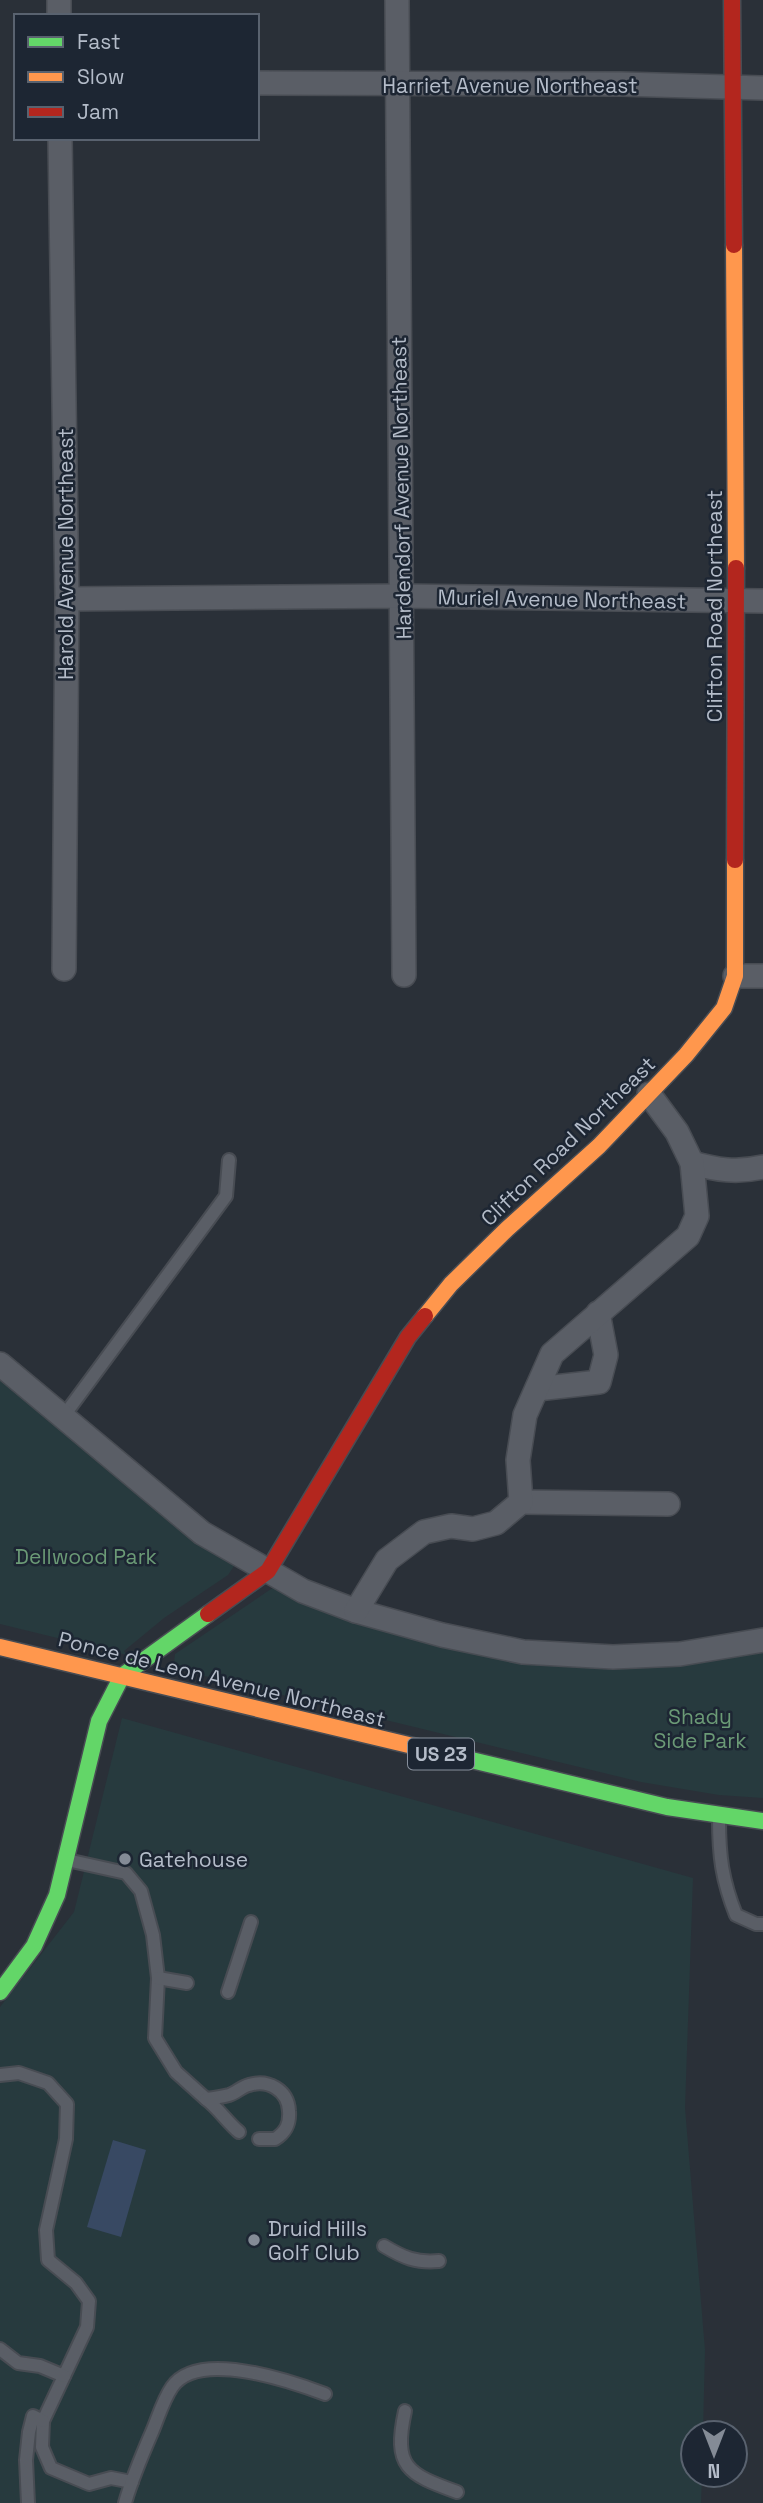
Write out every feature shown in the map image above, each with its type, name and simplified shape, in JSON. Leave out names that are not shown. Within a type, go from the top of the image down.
[{"type":"main road","name":"Clifton Road Northeast","points":[[0,1992],[34,1946],[57,1895],[100,1721],[122,1676],[268,1572],[408,1337],[452,1284],[507,1229],[599,1146],[649,1094],[686,1055],[724,1008],[735,976],[736,602],[732,0]]},
{"type":"main road","name":"Ponce de Leon Avenue Northeast","points":[[0,1647],[667,1807],[763,1821]]},
{"type":"street","name":"Hardendorf Avenue Northeast","points":[[397,0],[404,975]]},
{"type":"street","name":"Harriet Avenue Northeast","points":[[259,83],[621,84],[763,88]]},
{"type":"street","name":"Harold Avenue Northeast","points":[[60,140],[67,599],[64,969]]},
{"type":"street","name":"Muriel Avenue Northeast","points":[[67,599],[402,596],[763,601]]},
{"type":"street","points":[[735,976],[763,976]]},
{"type":"street","points":[[521,1502],[519,1460],[525,1415],[552,1354],[688,1236],[697,1216],[692,1163],[677,1132],[649,1094]]},
{"type":"street","points":[[692,1163],[718,1170],[746,1171],[763,1167]]},
{"type":"street","points":[[537,1389],[599,1382],[606,1355],[598,1313]]},
{"type":"street","points":[[0,1364],[202,1533],[303,1591],[356,1611],[442,1635],[523,1652],[613,1657],[680,1654],[763,1640]]},
{"type":"street","points":[[356,1611],[387,1560],[424,1532],[451,1526],[473,1529],[496,1523],[521,1502],[668,1504]]},
{"type":"lane","points":[[63,1418],[226,1196],[229,1160]]},
{"type":"lane","points":[[719,1815],[719,1857],[725,1888],[736,1915],[756,1924],[763,1924]]},
{"type":"lane","points":[[66,1860],[127,1873],[141,1891],[153,1936],[158,1978],[155,2038],[176,2072],[220,2111],[228,2123],[239,2132]]},
{"type":"lane","points":[[228,1992],[251,1922]]},
{"type":"lane","points":[[158,1978],[187,1983]]},
{"type":"lane","points":[[0,2075],[19,2073],[48,2083],[67,2104],[66,2139],[46,2231],[48,2260],[76,2284],[89,2301],[87,2327],[43,2421],[42,2447],[51,2468],[89,2484],[111,2478],[132,2482]]},
{"type":"lane","points":[[206,2099],[234,2093],[250,2084],[270,2084],[278,2088],[289,2103],[287,2129],[275,2139],[259,2139]]},
{"type":"lane","points":[[384,2246],[406,2260],[422,2263],[439,2261]]},
{"type":"lane","points":[[0,2349],[18,2363],[40,2366],[64,2376]]},
{"type":"lane","points":[[125,2503],[172,2386],[191,2374],[214,2367],[239,2370],[326,2394]]},
{"type":"lane","points":[[405,2411],[400,2434],[401,2454],[412,2472],[457,2491]]},
{"type":"lane","points":[[28,2503],[26,2460],[29,2432],[33,2416],[43,2421]]},
{"type":"green space","name":"Dellwood Park","points":[[0,1375],[236,1563],[228,1575],[164,1618],[124,1651],[127,1655],[0,1624]]},
{"type":"green space","name":"Shady Side Park","points":[[280,1586],[602,1666],[696,1664],[763,1651],[763,1798],[719,1795],[641,1782],[180,1670],[174,1663],[175,1654],[271,1589]]},
{"type":"green space","name":"Druid Hills Golf Club","points":[[122,1718],[693,1878],[685,2108],[705,2350],[703,2419],[679,2419],[679,2489],[702,2489],[701,2503],[0,2503],[0,2007],[74,1912]]},
{"type":"water","points":[[113,2140],[146,2150],[121,2237],[87,2227]]},
{"type":"traffic: fast","points":[[0,1992],[34,1946],[57,1895],[99,1721],[122,1676],[208,1614]]},
{"type":"traffic: fast","points":[[417,1747],[667,1807],[763,1821]]},
{"type":"traffic: slow","points":[[734,245],[736,568]]},
{"type":"traffic: slow","points":[[425,1316],[451,1284],[507,1229],[599,1146],[686,1055],[724,1008],[735,976],[735,860]]},
{"type":"traffic: slow","points":[[0,1647],[417,1747]]},
{"type":"traffic: jam","points":[[732,0],[734,245]]},
{"type":"traffic: jam","points":[[735,860],[736,568]]},
{"type":"traffic: jam","points":[[208,1614],[268,1571],[408,1337],[425,1316]]},
{"type":"place","name":"Gatehouse","points":[[125,1859]]},
{"type":"place","name":"Druid Hills Golf Club","points":[[254,2240]]}]
